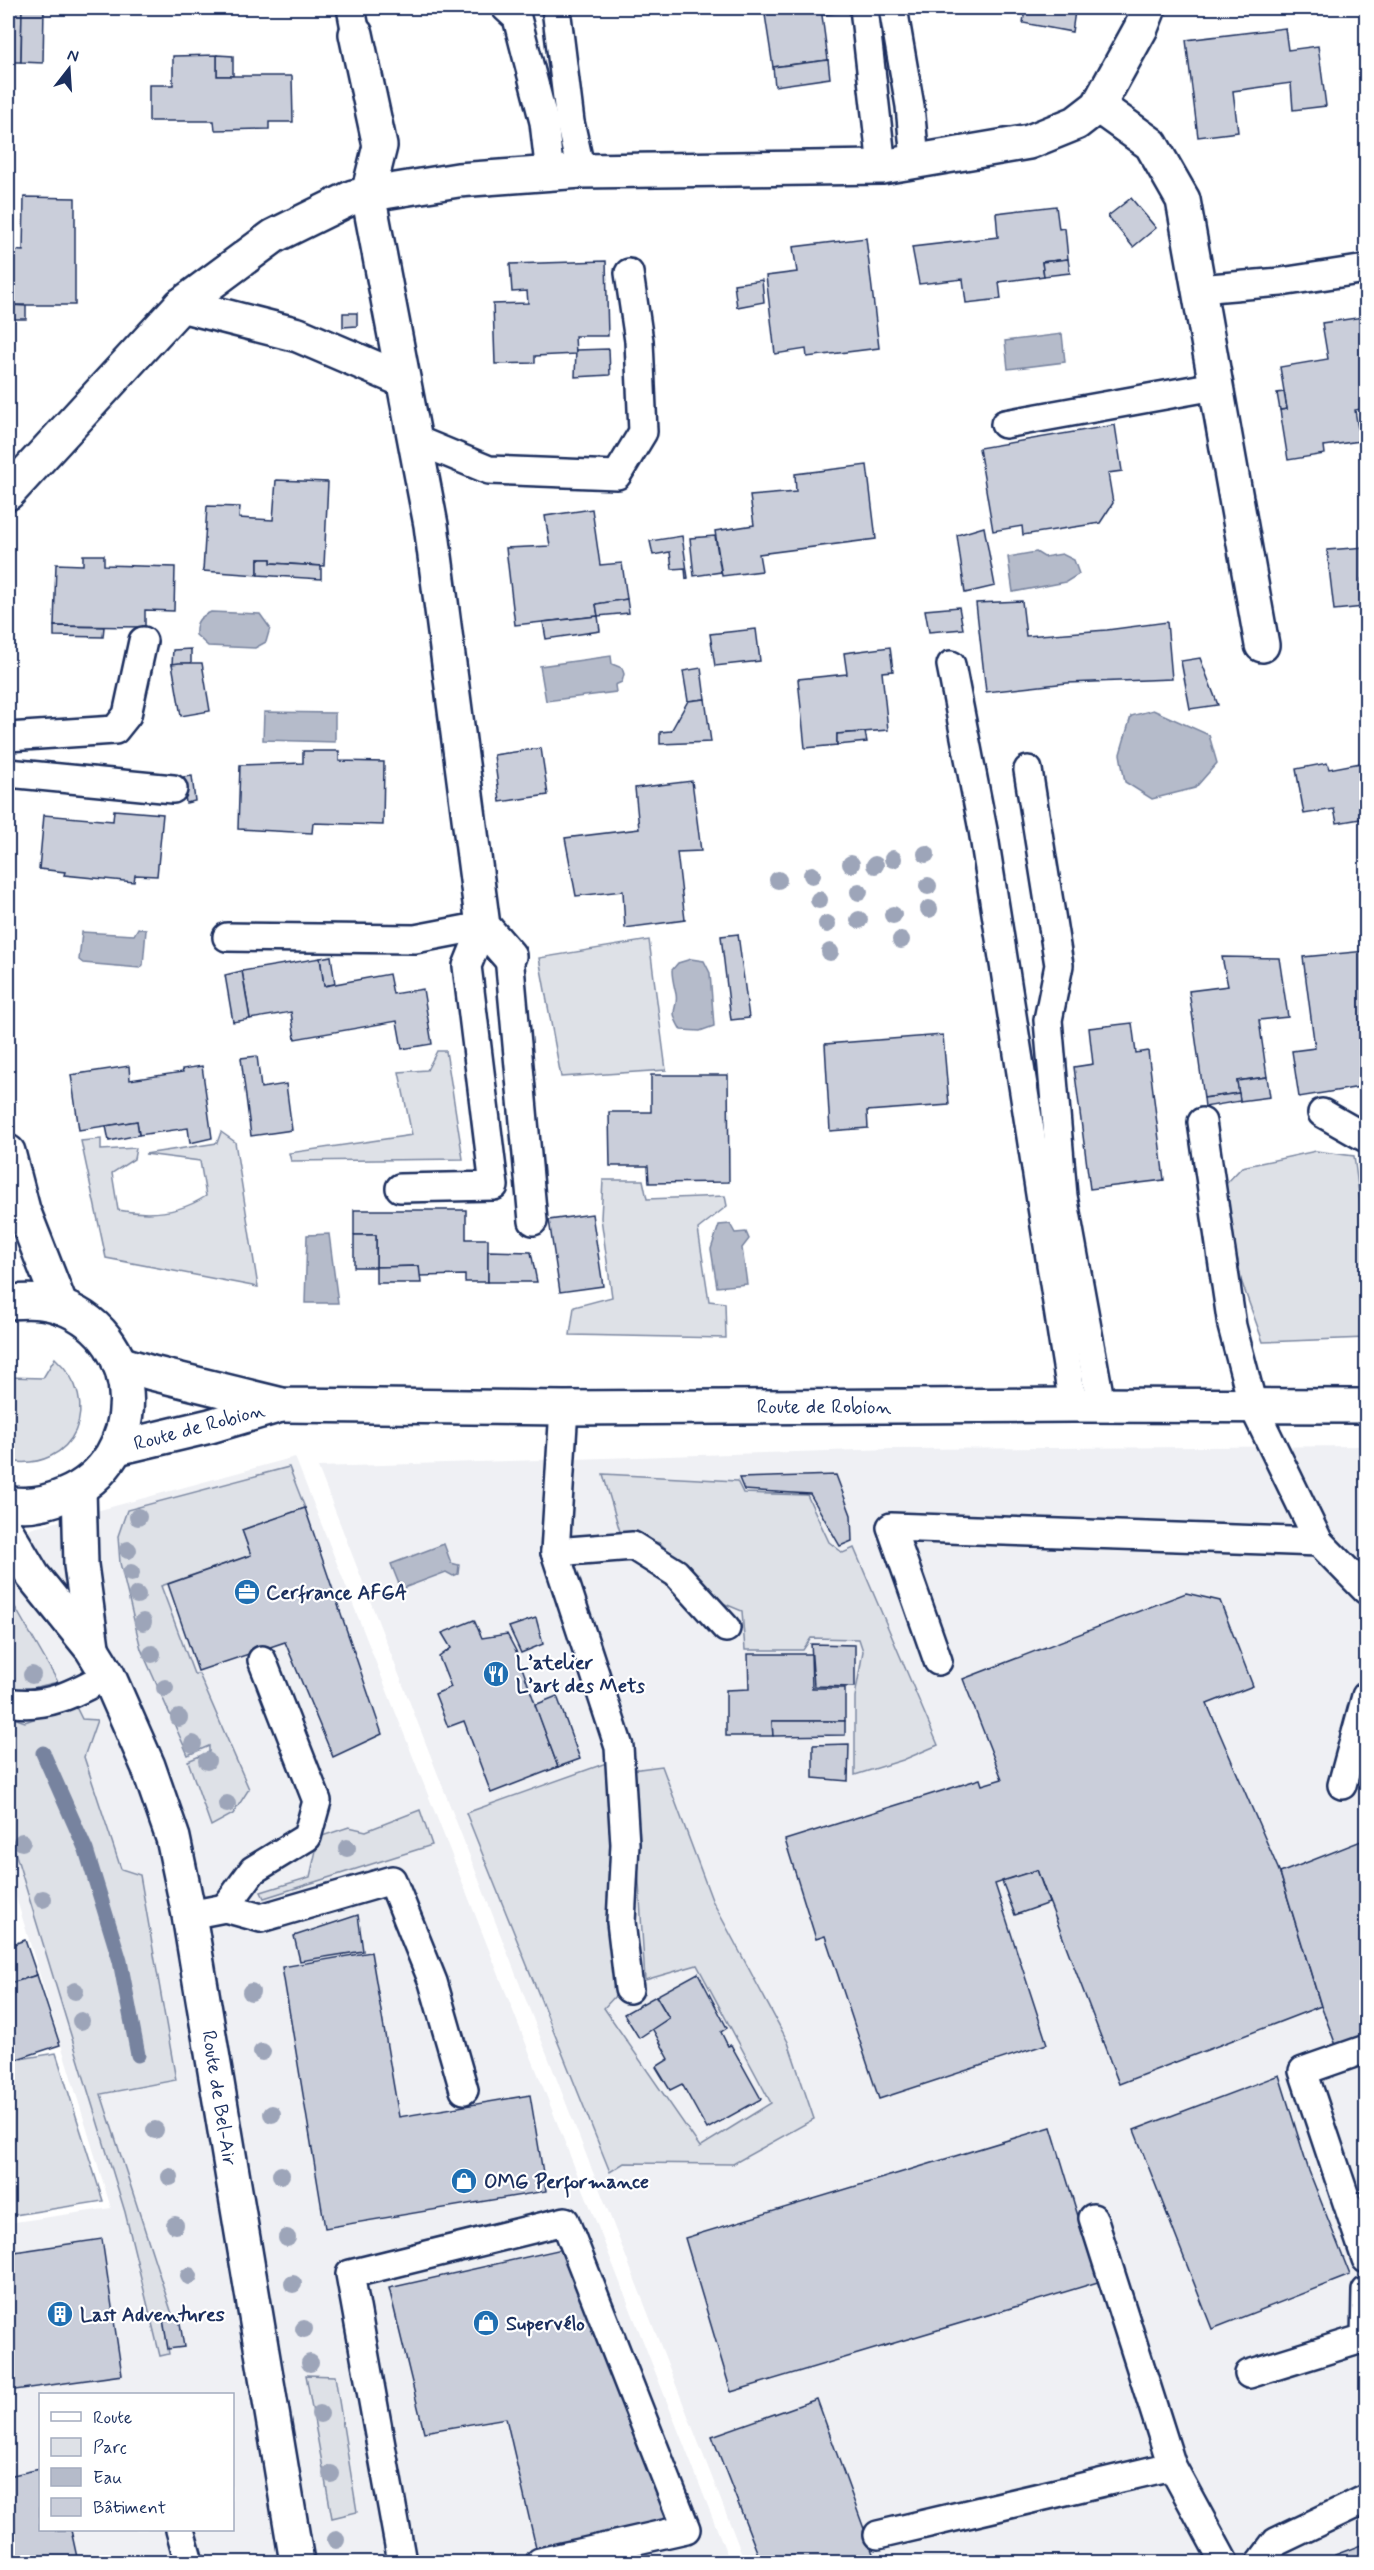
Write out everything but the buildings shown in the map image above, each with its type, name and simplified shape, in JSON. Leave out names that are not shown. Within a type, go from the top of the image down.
[{"type":"street","points":[[8,493],[181,305],[274,236],[353,197],[458,180],[565,173],[882,167],[1029,142],[1076,123],[1098,106],[1141,28],[1149,8]]},
{"type":"street","points":[[354,21],[380,146],[368,194],[430,525],[483,926],[509,956]]},
{"type":"street","points":[[1098,106],[1151,144],[1183,200],[1262,645]]},
{"type":"street","points":[[181,305],[298,335],[403,380]]},
{"type":"street","points":[[8,1152],[23,1210],[62,1307]]},
{"type":"street","points":[[8,1302],[34,1301],[62,1307],[86,1320],[105,1340],[119,1363],[127,1391],[126,1420],[117,1448],[107,1464],[80,1489],[49,1502],[17,1505],[8,1503]]},
{"type":"street","name":"Route de Robion","points":[[119,1363],[282,1405],[564,1408],[1087,1405],[1366,1407]]},
{"type":"street","name":"Route de Robion","points":[[117,1448],[210,1426],[282,1405]]},
{"type":"street","name":"Route de Bel-Air","points":[[80,1489],[81,1565],[100,1662]]},
{"type":"street","name":"Route de Bel-Air","points":[[8,1534],[33,1576],[100,1662],[148,1766],[173,1838],[189,1915],[297,2562]]},
{"type":"lane","points":[[506,8],[517,18],[544,122],[565,173]]},
{"type":"lane","points":[[556,8],[570,122],[565,173]]},
{"type":"lane","points":[[864,8],[882,167]]},
{"type":"lane","points":[[893,8],[910,106],[915,160]]},
{"type":"lane","points":[[1198,289],[1281,282],[1366,269]]},
{"type":"lane","points":[[414,439],[489,470],[617,475],[643,432],[639,341],[629,273]]},
{"type":"lane","points":[[1005,424],[1215,386]]},
{"type":"lane","points":[[8,737],[116,730],[127,715],[142,641]]},
{"type":"lane","points":[[951,665],[1087,1405]]},
{"type":"lane","points":[[1028,770],[1059,965],[1048,1020],[1064,1196],[1087,1405]]},
{"type":"lane","points":[[8,773],[173,789]]},
{"type":"lane","points":[[228,938],[415,939],[483,926]]},
{"type":"lane","points":[[400,1188],[494,1186],[467,966],[483,926]]},
{"type":"lane","points":[[509,956],[533,1221]]},
{"type":"lane","points":[[1322,1113],[1366,1138]]},
{"type":"lane","points":[[1202,1122],[1232,1326],[1253,1406],[1319,1542],[1366,1590]]},
{"type":"lane","points":[[564,1408],[555,1552],[619,1747],[625,1844],[621,1922],[629,1989]]},
{"type":"lane","points":[[938,1661],[891,1527],[1319,1542]]},
{"type":"lane","points":[[555,1552],[633,1546],[676,1573],[726,1628]]},
{"type":"lane","points":[[225,1908],[253,1870],[307,1837],[317,1801],[262,1660]]},
{"type":"lane","points":[[8,1702],[26,1705],[58,1701],[100,1662]]},
{"type":"lane","points":[[1342,1785],[1366,1696]]},
{"type":"lane","points":[[189,1915],[225,1908],[261,1918],[392,1880],[433,1982],[464,2090]]},
{"type":"lane","points":[[1366,2049],[1303,2071],[1366,2259]]},
{"type":"lane","points":[[1093,2218],[1172,2466],[1224,2562]]},
{"type":"lane","points":[[402,2562],[350,2274],[565,2221],[686,2529],[540,2562]]},
{"type":"lane","points":[[1249,2374],[1365,2338],[1366,2291]]},
{"type":"lane","points":[[878,2535],[1172,2466]]},
{"type":"lane","points":[[1274,2556],[1366,2499]]},
{"type":"lane","points":[[181,2531],[189,2562]]},
{"type":"shaded area","points":[[1366,1446],[1366,2562],[745,2562],[318,1467],[891,1449]]},
{"type":"shaded area","points":[[295,1457],[730,2562],[8,2562],[8,2223],[111,2208],[8,1871],[8,1535]]},
{"type":"green space","points":[[649,940],[666,1070],[561,1077],[539,958]]},
{"type":"green space","points":[[437,1051],[446,1051],[463,1159],[291,1161],[289,1153],[412,1135],[399,1072],[427,1070]]},
{"type":"green space","points":[[221,1132],[235,1142],[258,1287],[106,1258],[81,1141],[101,1139],[101,1150],[136,1148],[134,1159],[112,1173],[118,1210],[152,1213],[185,1207],[206,1196],[200,1161],[145,1154],[217,1143]]},
{"type":"green space","points":[[1316,1151],[1354,1156],[1366,1247],[1366,1338],[1263,1342],[1241,1280],[1225,1185],[1242,1167]]},
{"type":"green space","points":[[603,1180],[643,1180],[647,1199],[725,1196],[727,1206],[698,1229],[709,1301],[725,1303],[726,1338],[570,1335],[574,1307],[612,1297],[601,1218]]},
{"type":"green space","points":[[55,1358],[70,1376],[78,1395],[80,1414],[75,1431],[65,1446],[51,1456],[31,1462],[8,1461],[8,1377],[43,1378]]},
{"type":"green space","points":[[289,1467],[305,1508],[242,1530],[251,1555],[161,1586],[194,1674],[199,1674],[249,1789],[233,1814],[211,1826],[188,1761],[209,1752],[209,1746],[188,1755],[141,1649],[120,1563],[118,1536],[127,1510]]},
{"type":"green space","points":[[603,1474],[737,1481],[743,1493],[807,1495],[829,1542],[843,1553],[854,1548],[938,1745],[903,1760],[855,1775],[855,1697],[863,1651],[859,1639],[811,1638],[803,1650],[745,1650],[742,1611],[713,1599],[660,1543],[621,1535]]},
{"type":"green space","points":[[8,1595],[58,1682],[15,1692],[8,1686]]},
{"type":"green space","points":[[68,1707],[76,1707],[82,1719],[97,1720],[84,1757],[121,1869],[140,1875],[176,2080],[101,2094],[172,2314],[163,2319],[169,2354],[160,2356],[125,2212],[8,1829],[8,1716],[25,1722]]},
{"type":"green space","points":[[609,1762],[616,1847],[616,1995],[604,2008],[700,2147],[771,2103],[697,1965],[645,1980],[632,1770],[662,1766],[712,1900],[788,2042],[814,2119],[733,2164],[624,2163],[610,2172],[466,1813]]},
{"type":"green space","points":[[420,1810],[432,1845],[264,1898],[261,1892],[310,1877],[319,1837],[349,1827],[366,1831]]},
{"type":"green space","points":[[56,2053],[103,2201],[8,2216],[8,2061]]},
{"type":"green space","points":[[306,2375],[335,2376],[357,2512],[332,2518]]},
{"type":"water","points":[[1062,334],[1065,362],[1008,369],[1005,341]]},
{"type":"water","points":[[1036,552],[1044,557],[1062,554],[1074,560],[1079,574],[1066,582],[1013,592],[1008,557]]},
{"type":"water","points":[[211,612],[260,614],[270,628],[266,642],[255,648],[208,646],[196,635],[196,630],[199,620]]},
{"type":"water","points":[[611,656],[612,664],[622,668],[624,674],[622,682],[615,685],[616,692],[546,701],[540,666]]},
{"type":"water","points":[[1153,710],[1209,735],[1217,763],[1195,788],[1152,799],[1125,782],[1120,754],[1131,716]]},
{"type":"water","points":[[264,712],[335,713],[335,742],[263,740]]},
{"type":"water","points":[[138,928],[146,930],[143,965],[140,968],[83,963],[79,960],[82,932],[134,935]]},
{"type":"water","points":[[691,959],[704,961],[710,973],[714,1026],[700,1031],[681,1030],[674,1013],[677,999],[672,970],[678,963]]},
{"type":"water","points":[[730,1224],[735,1233],[746,1232],[749,1239],[742,1248],[747,1284],[717,1287],[711,1249],[719,1225]]},
{"type":"water","points":[[329,1234],[338,1303],[305,1303],[307,1235]]},
{"type":"water","points":[[444,1544],[451,1563],[459,1565],[458,1574],[453,1576],[446,1572],[401,1589],[391,1564]]},
{"type":"waterway","points":[[43,1753],[86,1850],[120,1961],[138,2055]]},
{"type":"place","name":"Cerfrance AFGA","points":[[247,1592]]},
{"type":"place","name":"L’atelier L’art des Mets","points":[[496,1674]]},
{"type":"place","name":"OMG Performance","points":[[464,2181]]},
{"type":"place","name":"Last Adventures","points":[[60,2314]]},
{"type":"place","name":"Supervélo","points":[[486,2323]]}]
